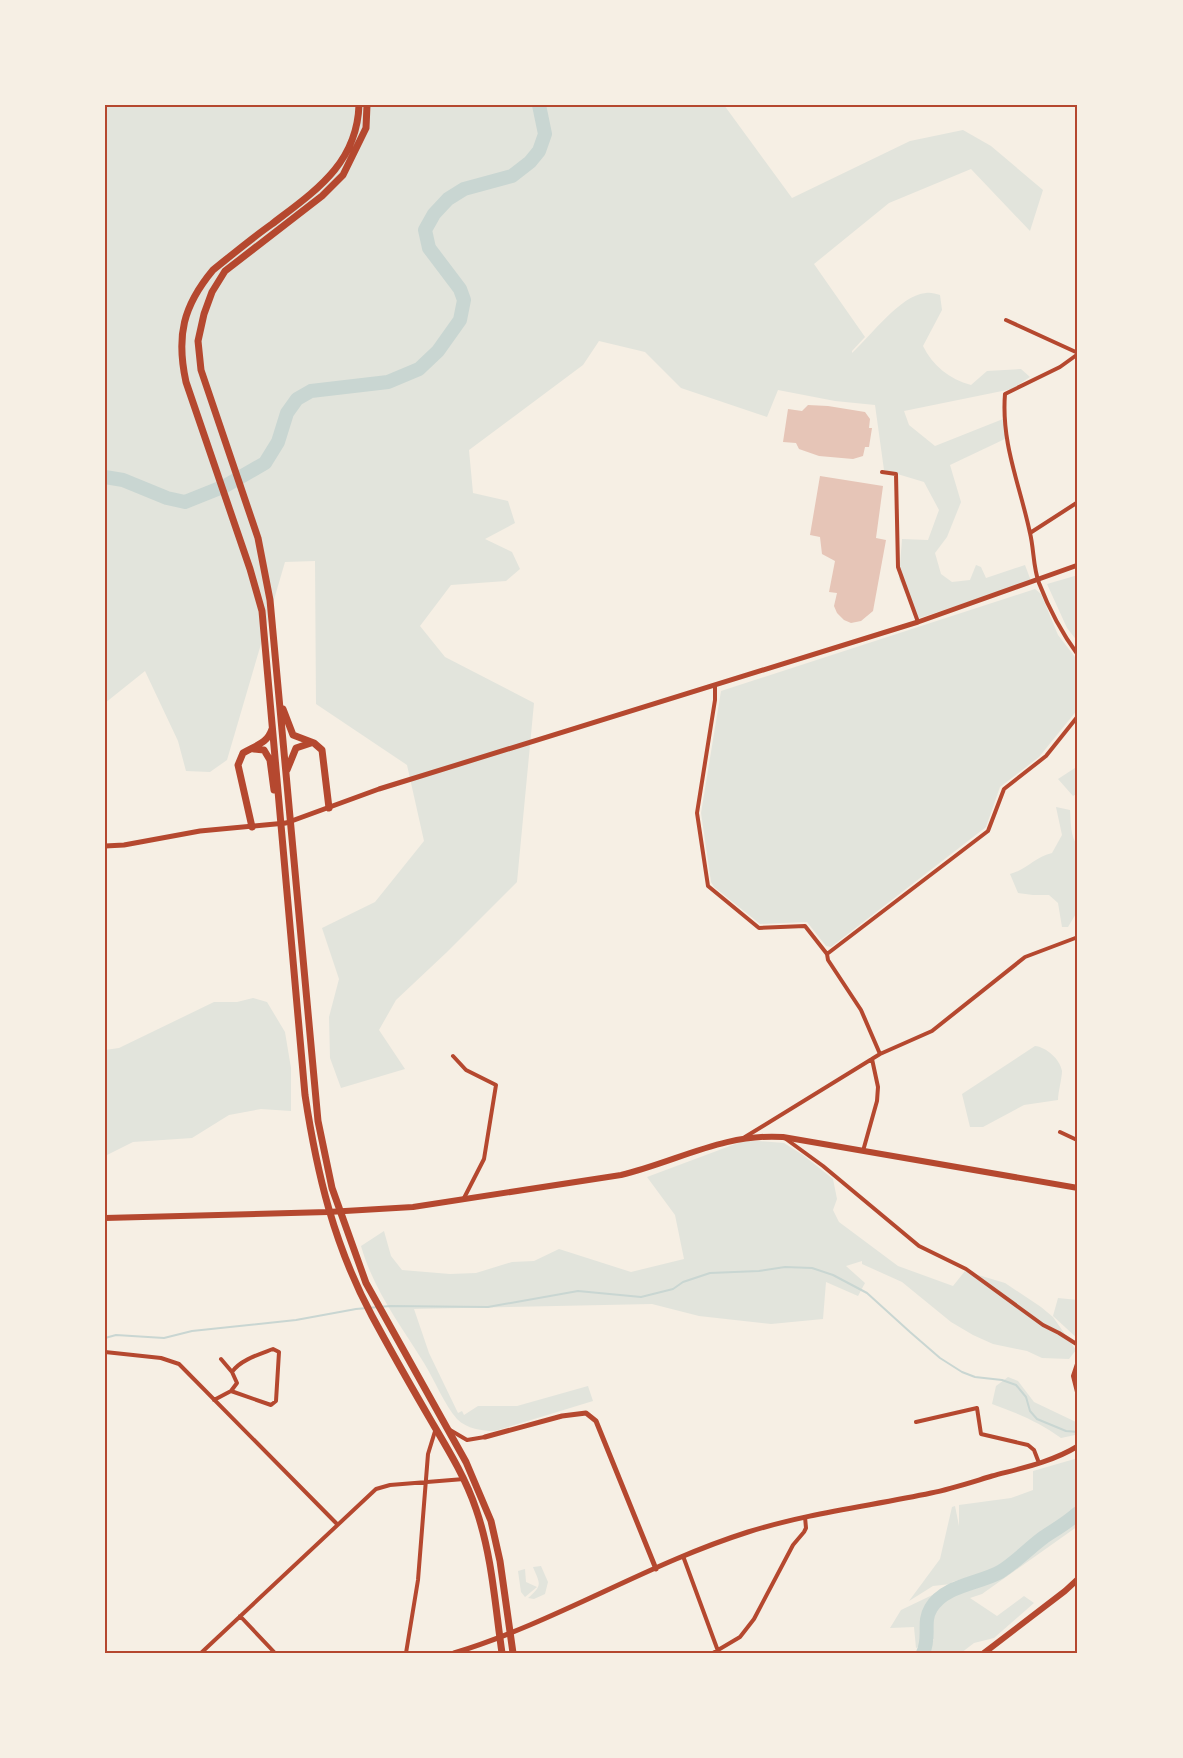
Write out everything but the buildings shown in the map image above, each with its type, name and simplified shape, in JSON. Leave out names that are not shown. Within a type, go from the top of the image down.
[{"type":"highway","points":[[279,811],[265,629],[261,607],[186,382],[181,358],[181,339],[185,318],[193,299],[213,270],[308,197],[332,174],[349,149],[358,125],[359,105]]},
{"type":"highway","points":[[367,105],[366,128],[343,175],[322,196],[225,272],[212,292],[200,327],[198,341],[201,370],[264,559],[270,600],[318,1121],[325,1156],[339,1211],[366,1283],[449,1430],[471,1472],[491,1521],[513,1653]]},
{"type":"highway","points":[[279,695],[290,732],[296,738],[311,742],[322,750],[328,808]]},
{"type":"highway","points":[[252,827],[238,765],[243,753],[264,743],[270,737],[273,726]]},
{"type":"highway","points":[[286,772],[296,748],[311,742]]},
{"type":"highway","points":[[251,748],[264,750],[270,760],[279,811],[305,1095],[313,1148],[328,1212],[358,1288],[371,1314],[464,1479],[482,1531],[490,1566],[502,1653]]},
{"type":"main road","points":[[105,1218],[328,1212],[412,1207],[621,1175],[745,1137],[783,1137],[1078,1188]]},
{"type":"main road","points":[[984,1653],[1078,1579]]},
{"type":"street","points":[[1006,320],[1078,354],[1060,367],[1005,394],[1003,419],[1030,533],[1038,580],[1061,632],[1078,655]]},
{"type":"street","points":[[882,472],[896,474],[898,567],[918,622]]},
{"type":"street","points":[[1030,533],[1078,502]]},
{"type":"street","points":[[105,846],[124,845],[200,831],[286,823],[379,789],[918,622],[1078,565]]},
{"type":"street","points":[[715,686],[715,700],[697,813],[708,886],[759,928],[805,926],[827,954],[828,960],[861,1010],[880,1054]]},
{"type":"street","points":[[827,954],[988,831],[1004,789],[1046,756],[1078,716]]},
{"type":"street","points":[[745,1137],[880,1054],[932,1031],[1025,957],[1078,937]]},
{"type":"street","points":[[453,1056],[466,1070],[496,1085],[484,1159],[463,1200]]},
{"type":"street","points":[[863,1151],[878,1101],[878,1087],[872,1059]]},
{"type":"street","points":[[1060,1132],[1077,1140],[1078,1166]]},
{"type":"street","points":[[783,1137],[823,1166],[919,1246],[966,1269],[1042,1325],[1078,1345]]},
{"type":"street","points":[[231,1391],[271,1405],[276,1401],[279,1352],[273,1349],[260,1354],[235,1367],[232,1372]]},
{"type":"street","points":[[105,1352],[161,1358],[178,1364],[337,1524]]},
{"type":"street","points":[[214,1400],[231,1391],[237,1383],[232,1372],[221,1359]]},
{"type":"street","points":[[1078,1361],[1073,1376],[1078,1396]]},
{"type":"street","points":[[916,1422],[977,1408],[981,1434],[1028,1445],[1034,1450],[1040,1463]]},
{"type":"street","points":[[449,1430],[468,1440],[562,1416],[586,1413],[596,1421],[656,1569]]},
{"type":"street","points":[[406,1653],[418,1580],[424,1483],[428,1454],[436,1428]]},
{"type":"street","points":[[454,1653],[511,1634],[683,1556],[746,1532],[805,1517],[933,1493],[1040,1463],[1078,1446]]},
{"type":"street","points":[[201,1653],[371,1493],[382,1486],[464,1479]]},
{"type":"street","points":[[683,1556],[716,1652],[740,1637],[754,1619],[793,1545],[806,1528],[805,1517]]},
{"type":"street","points":[[240,1616],[274,1653]]},
{"type":"shaded area","points":[[105,105],[724,105],[792,198],[910,141],[963,130],[991,146],[1043,190],[1030,231],[971,169],[889,203],[814,264],[865,337],[852,353],[896,308],[916,295],[931,293],[940,295],[942,310],[923,346],[942,371],[971,385],[987,371],[1021,369],[1030,377],[1012,389],[904,411],[909,425],[935,446],[1003,419],[1007,438],[950,465],[961,502],[947,537],[935,553],[941,574],[952,582],[970,580],[976,565],[981,567],[986,578],[1025,565],[1031,581],[917,619],[899,579],[902,539],[928,540],[939,510],[924,482],[884,470],[875,405],[835,401],[778,390],[767,417],[681,388],[645,352],[599,341],[583,365],[469,450],[473,493],[508,501],[515,523],[485,539],[512,552],[520,569],[506,581],[451,585],[420,626],[445,657],[534,703],[517,882],[396,1000],[379,1030],[405,1069],[341,1088],[330,1058],[329,1017],[339,979],[322,928],[375,902],[424,841],[407,765],[316,704],[315,561],[285,562],[227,760],[210,772],[186,771],[178,741],[145,671],[105,703]]},
{"type":"shaded area","points":[[1078,575],[1078,642],[1067,628],[1047,584]]},
{"type":"shaded area","points":[[1035,589],[1041,594],[1058,635],[1078,661],[1078,709],[1039,757],[1000,787],[986,827],[831,947],[826,946],[807,922],[760,924],[714,887],[711,882],[701,813],[721,691]]},
{"type":"shaded area","points":[[1078,766],[1078,793],[1073,796],[1058,779]]},
{"type":"shaded area","points":[[1056,807],[1070,810],[1072,834],[1078,846],[1077,912],[1068,927],[1062,927],[1058,903],[1049,895],[1018,893],[1010,874],[1052,853],[1062,835]]},
{"type":"shaded area","points":[[253,998],[267,1002],[285,1032],[291,1068],[291,1111],[261,1109],[229,1115],[192,1138],[133,1142],[105,1156],[105,1050],[119,1048],[214,1002],[237,1002]]},
{"type":"shaded area","points":[[1035,1046],[1052,1054],[1061,1067],[1058,1100],[1024,1105],[983,1127],[970,1127],[962,1094]]},
{"type":"shaded area","points":[[746,1140],[784,1143],[833,1179],[837,1199],[833,1210],[839,1222],[898,1266],[953,1286],[965,1271],[1005,1283],[1053,1317],[1076,1350],[1069,1359],[1042,1358],[1027,1351],[993,1344],[951,1322],[902,1282],[862,1264],[862,1261],[846,1266],[865,1283],[858,1296],[826,1282],[823,1319],[771,1324],[699,1316],[652,1304],[414,1309],[429,1353],[458,1413],[462,1411],[464,1415],[478,1406],[517,1406],[588,1386],[593,1401],[495,1431],[475,1429],[457,1419],[380,1293],[361,1246],[384,1231],[391,1256],[402,1270],[450,1274],[476,1273],[512,1262],[534,1261],[559,1249],[631,1272],[684,1259],[675,1215],[647,1177]]},
{"type":"shaded area","points":[[1058,1298],[1078,1300],[1078,1339],[1053,1316]]},
{"type":"shaded area","points":[[1008,1377],[1018,1381],[1034,1402],[1078,1423],[1075,1435],[1061,1438],[1028,1418],[992,1404],[996,1386]]},
{"type":"shaded area","points":[[1078,1458],[1078,1509],[1049,1530],[1078,1510],[1078,1526],[982,1594],[970,1598],[997,1616],[1024,1596],[1034,1603],[994,1638],[974,1643],[961,1653],[928,1653],[934,1639],[916,1648],[914,1627],[890,1628],[901,1610],[972,1576],[951,1584],[933,1586],[909,1601],[940,1559],[952,1507],[955,1506],[959,1526],[959,1505],[1011,1498],[1033,1490],[1033,1471]]},
{"type":"shaded area","points":[[541,1566],[548,1582],[545,1594],[534,1599],[528,1598],[539,1584],[533,1567]]},
{"type":"shaded area","points":[[525,1569],[526,1582],[537,1587],[525,1597],[521,1592],[518,1571]]},
{"type":"waterway","points":[[105,477],[123,480],[167,498],[185,502],[225,486],[265,463],[278,442],[287,413],[297,399],[311,391],[388,382],[419,369],[438,351],[460,320],[464,300],[460,289],[429,248],[425,230],[434,214],[448,199],[464,189],[512,176],[530,162],[539,151],[545,134],[539,105]]},
{"type":"waterway","points":[[105,1338],[116,1335],[164,1338],[192,1331],[296,1320],[356,1309],[390,1306],[488,1307],[578,1291],[641,1297],[673,1289],[683,1282],[710,1273],[759,1271],[785,1267],[812,1268],[833,1275],[867,1293],[940,1358],[962,1372],[975,1377],[1002,1380],[1016,1385],[1026,1397],[1030,1411],[1037,1419],[1066,1431],[1078,1432]]},
{"type":"waterway","points":[[923,1653],[928,1614],[937,1600],[953,1590],[1000,1572],[1078,1513]]}]
